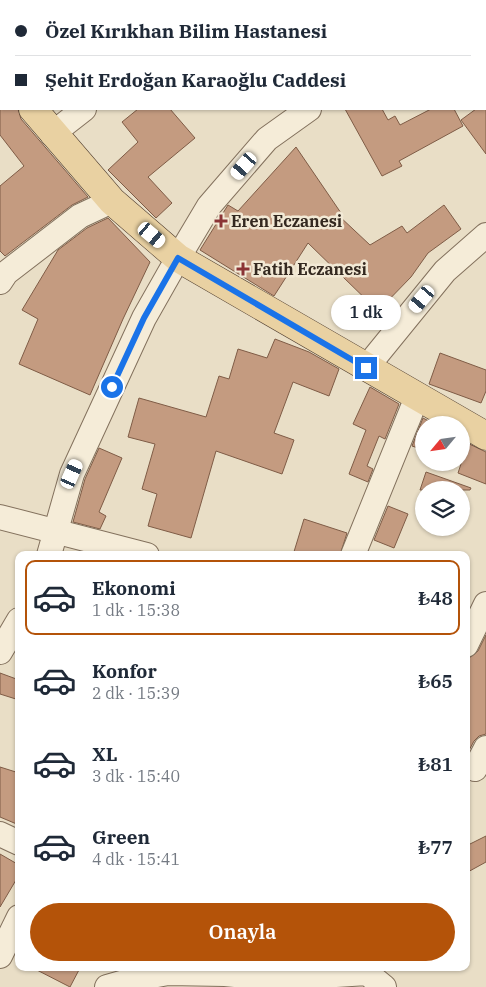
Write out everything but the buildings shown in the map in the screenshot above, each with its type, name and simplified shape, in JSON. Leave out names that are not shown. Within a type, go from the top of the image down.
[{"type":"main road","points":[[34,110],[52,134],[112,201],[178,258],[486,436]]},
{"type":"street","points":[[52,134],[83,110]]},
{"type":"street","points":[[50,551],[72,474],[144,318],[178,258],[215,199],[267,139],[308,110]]},
{"type":"street","points":[[2,274],[80,216],[112,201]]},
{"type":"street","points":[[366,368],[445,271],[486,236]]},
{"type":"street","points":[[355,551],[417,397]]},
{"type":"street","points":[[0,516],[132,551]]},
{"type":"street","points":[[472,637],[486,604]]},
{"type":"street","points":[[0,652],[15,627]]},
{"type":"street","points":[[475,770],[486,748]]},
{"type":"street","points":[[0,834],[15,841]]},
{"type":"street","points":[[0,956],[15,925]]},
{"type":"street","points":[[108,987],[135,979],[168,973],[224,971],[274,983],[373,976]]},
{"type":"place","name":"Eren Eczanesi","points":[[221,221]]},
{"type":"place","name":"Fatih Eczanesi","points":[[243,269]]},
{"type":"route","points":[[112,387],[144,318],[178,258],[366,368]]}]
